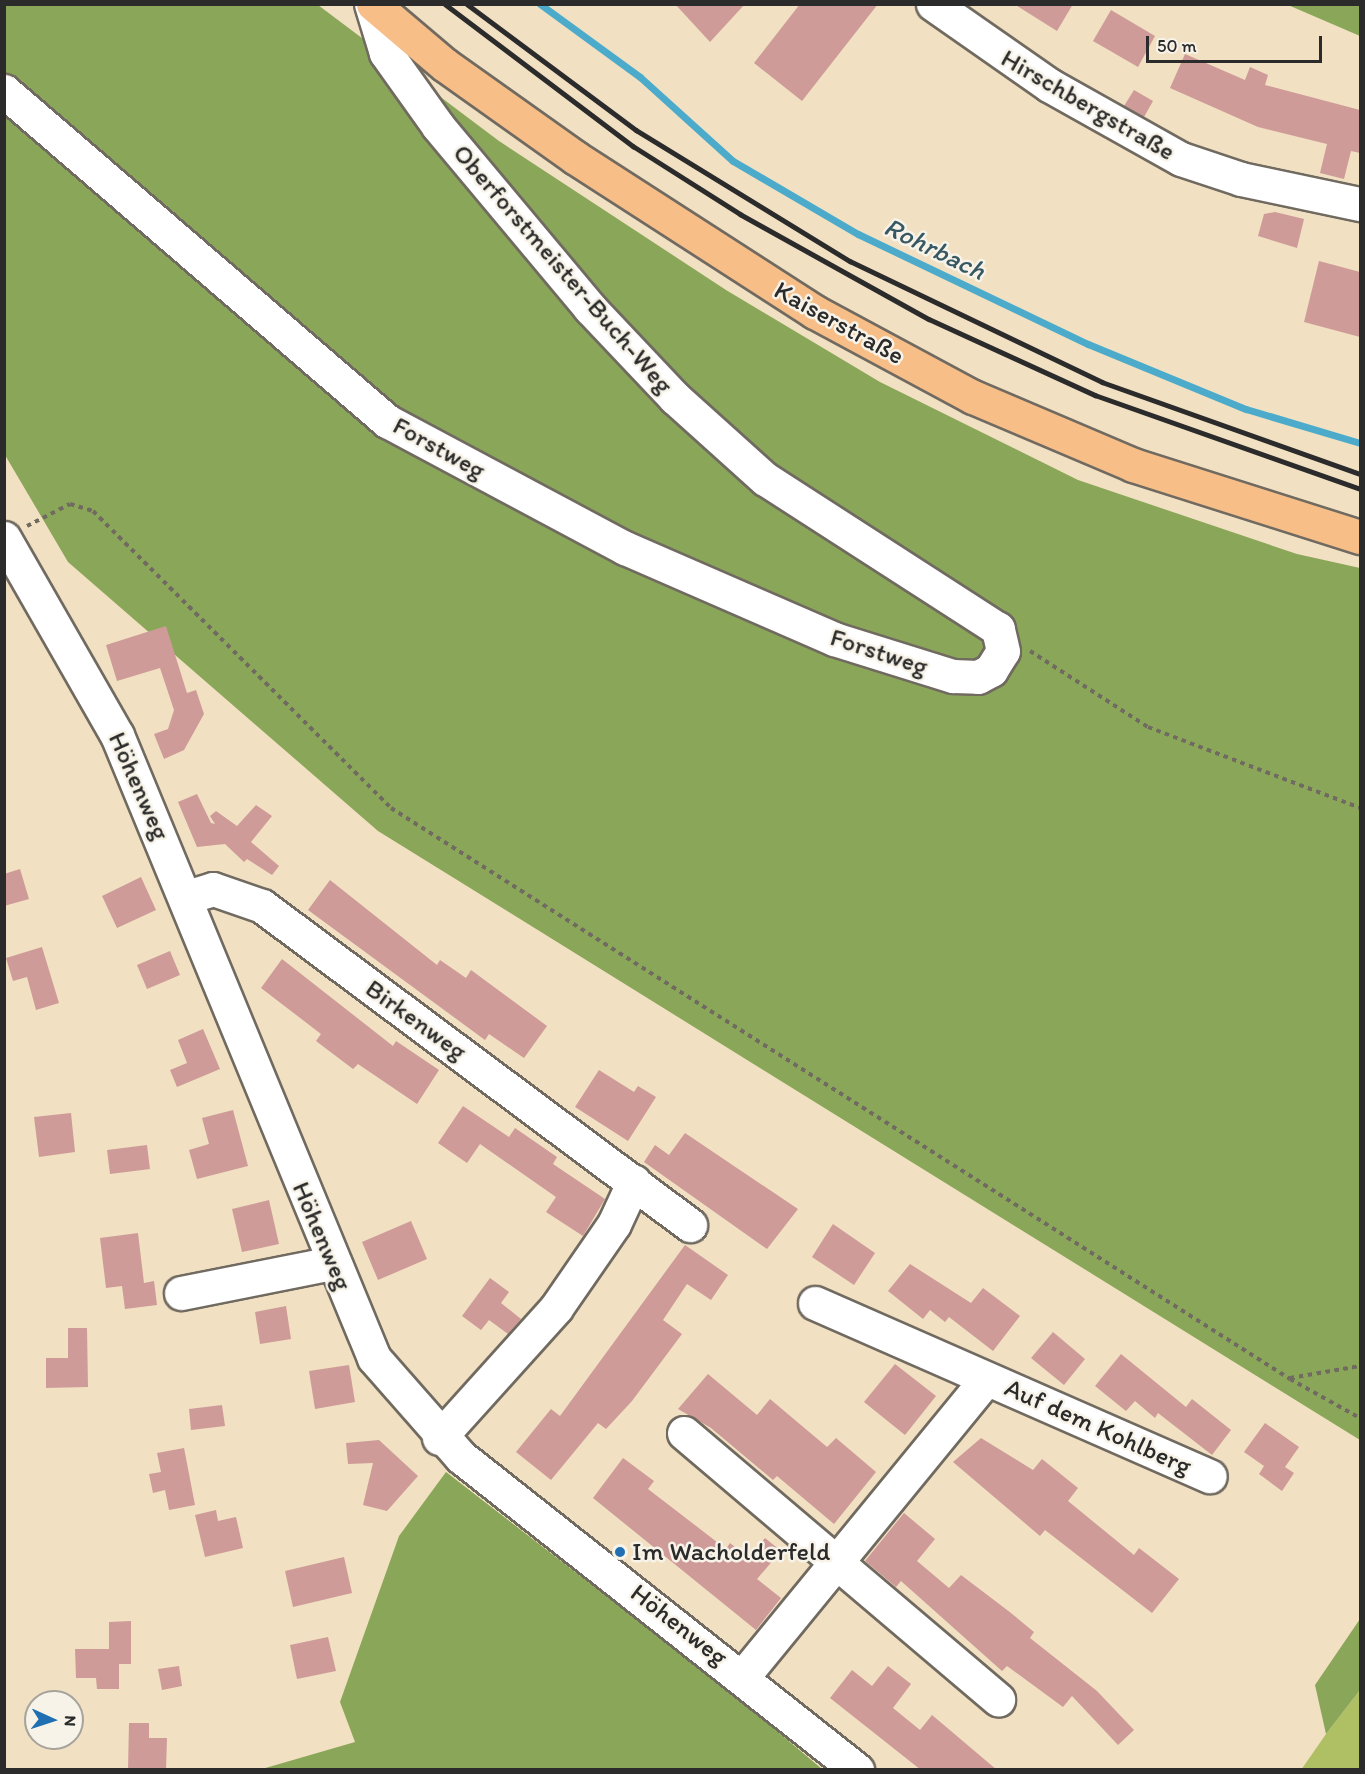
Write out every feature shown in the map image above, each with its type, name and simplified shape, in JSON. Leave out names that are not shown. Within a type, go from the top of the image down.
[{"type":"main road","name":"Kaiserstraße","points":[[372,4],[445,65],[576,158],[815,312],[973,397],[1133,465],[1360,537]]},
{"type":"street","name":"Oberforstmeister-Buch-Weg","points":[[372,4],[386,53],[438,126],[590,308],[675,398],[765,479],[998,629]]},
{"type":"street","name":"Hirschbergstraße","points":[[933,4],[1049,85],[1181,159],[1241,179],[1360,204]]},
{"type":"street","name":"Forstweg","points":[[4,91],[387,421],[625,548],[834,639],[953,676],[978,677],[991,670],[1003,651],[998,629]]},
{"type":"street","name":"Höhenweg","points":[[14,533],[117,735],[187,897],[253,1074],[374,1358],[439,1438],[744,1675],[857,1770]]},
{"type":"street","name":"Birkenweg","points":[[187,897],[213,889],[262,906],[634,1181],[690,1225]]},
{"type":"street","points":[[439,1438],[555,1308],[614,1224],[634,1181]]},
{"type":"street","points":[[181,1293],[333,1263]]},
{"type":"street","name":"Auf dem Kohlberg","points":[[814,1303],[1210,1476]]},
{"type":"street","name":"Auf dem Kohlberg","points":[[744,1675],[834,1561],[986,1378]]},
{"type":"street","points":[[684,1433],[998,1699]]},
{"type":"path","points":[[14,533],[70,504],[93,511],[391,808],[1290,1378],[1360,1418]]},
{"type":"path","points":[[998,629],[1148,727],[1360,808]]},
{"type":"path","points":[[1290,1378],[1360,1366]]},
{"type":"green space","points":[[4,5],[318,5],[499,141],[726,290],[880,382],[1078,480],[1297,554],[1360,568],[1360,1440],[378,831],[68,562],[5,455]]},
{"type":"green space","points":[[1288,5],[1360,5],[1360,36]]},
{"type":"green space","points":[[446,1472],[733,1694],[822,1769],[262,1769],[355,1742],[340,1702],[399,1536]]},
{"type":"green space","points":[[1360,1619],[1360,1690],[1326,1734],[1315,1685]]},
{"type":"green space","points":[[1360,1690],[1360,1769],[1301,1770],[1326,1734]]},
{"type":"building","points":[[675,4],[745,4],[710,42]]},
{"type":"building","points":[[800,4],[878,4],[802,101],[754,63]]},
{"type":"building","points":[[1014,4],[1073,4],[1057,31]]},
{"type":"building","points":[[1111,10],[1155,36],[1138,67],[1093,41]]},
{"type":"building","points":[[1185,54],[1245,80],[1250,67],[1268,75],[1265,85],[1360,110],[1360,153],[1351,151],[1344,179],[1320,173],[1327,144],[1258,127],[1170,88]]},
{"type":"building","points":[[1134,90],[1153,101],[1144,117],[1124,106]]},
{"type":"building","points":[[1275,212],[1304,219],[1297,248],[1258,236],[1264,214]]},
{"type":"building","points":[[1319,261],[1360,272],[1360,337],[1304,322]]},
{"type":"building","points":[[166,626],[187,693],[196,690],[204,714],[184,750],[164,759],[154,734],[168,729],[174,710],[160,668],[117,681],[106,645]]},
{"type":"building","points":[[197,794],[211,823],[215,824],[210,816],[216,811],[237,826],[256,805],[272,816],[251,842],[279,866],[272,875],[247,859],[244,862],[225,844],[197,847],[178,802]]},
{"type":"building","points":[[20,869],[29,899],[4,906],[4,874]]},
{"type":"building","points":[[141,877],[156,910],[117,928],[102,896]]},
{"type":"building","points":[[330,880],[437,965],[440,960],[466,978],[471,970],[547,1026],[524,1058],[489,1034],[485,1040],[308,910]]},
{"type":"building","points":[[42,947],[59,1003],[36,1010],[27,977],[13,981],[6,958]]},
{"type":"building","points":[[170,951],[180,975],[147,989],[137,965]]},
{"type":"building","points":[[282,959],[393,1046],[396,1041],[439,1070],[417,1104],[358,1064],[353,1069],[316,1041],[321,1034],[261,988]]},
{"type":"building","points":[[203,1029],[220,1069],[177,1087],[170,1070],[187,1063],[178,1040]]},
{"type":"building","points":[[599,1070],[634,1092],[638,1086],[656,1097],[628,1141],[575,1107]]},
{"type":"building","points":[[463,1106],[509,1137],[515,1128],[557,1157],[553,1164],[605,1199],[583,1236],[546,1212],[556,1197],[480,1144],[467,1163],[438,1143]]},
{"type":"building","points":[[233,1110],[248,1166],[197,1179],[189,1150],[209,1144],[202,1118]]},
{"type":"building","points":[[71,1113],[75,1152],[39,1157],[34,1117]]},
{"type":"building","points":[[685,1133],[798,1209],[767,1249],[644,1162],[655,1145],[669,1155]]},
{"type":"building","points":[[147,1145],[150,1169],[110,1174],[107,1150]]},
{"type":"building","points":[[269,1200],[279,1244],[242,1252],[232,1209]]},
{"type":"building","points":[[411,1221],[427,1259],[378,1280],[362,1242]]},
{"type":"building","points":[[833,1224],[875,1253],[854,1285],[812,1257]]},
{"type":"building","points":[[138,1233],[144,1283],[154,1281],[157,1305],[125,1309],[122,1286],[106,1288],[100,1238]]},
{"type":"building","points":[[685,1245],[728,1275],[711,1300],[687,1284],[663,1320],[682,1334],[632,1401],[606,1429],[598,1423],[551,1480],[516,1452],[551,1409],[560,1416]]},
{"type":"building","points":[[910,1264],[971,1303],[983,1288],[1020,1316],[993,1351],[949,1317],[945,1322],[930,1310],[923,1319],[888,1291]]},
{"type":"building","points":[[490,1278],[509,1292],[501,1303],[521,1319],[508,1334],[489,1320],[481,1330],[462,1316]]},
{"type":"building","points":[[286,1306],[291,1339],[260,1344],[255,1312]]},
{"type":"building","points":[[68,1328],[87,1328],[88,1387],[46,1388],[46,1358],[68,1358]]},
{"type":"building","points":[[1053,1332],[1085,1359],[1064,1385],[1031,1358]]},
{"type":"building","points":[[1121,1354],[1186,1407],[1192,1399],[1231,1430],[1212,1455],[1158,1413],[1155,1418],[1135,1401],[1126,1411],[1095,1386]]},
{"type":"building","points":[[895,1364],[936,1396],[905,1435],[864,1402]]},
{"type":"building","points":[[349,1365],[355,1402],[315,1409],[309,1371]]},
{"type":"building","points":[[708,1374],[757,1415],[770,1399],[827,1447],[836,1438],[876,1472],[834,1524],[777,1476],[773,1480],[711,1428],[678,1409]]},
{"type":"building","points":[[222,1405],[225,1426],[191,1430],[189,1409]]},
{"type":"building","points":[[1265,1423],[1299,1447],[1285,1467],[1294,1473],[1282,1491],[1259,1474],[1264,1466],[1244,1452]]},
{"type":"building","points":[[981,1438],[1033,1470],[1042,1459],[1078,1488],[1068,1501],[1134,1555],[1139,1548],[1179,1579],[1152,1613],[1045,1530],[1040,1536],[953,1462]]},
{"type":"building","points":[[379,1440],[418,1476],[387,1511],[363,1505],[373,1463],[348,1464],[346,1443]]},
{"type":"building","points":[[184,1448],[195,1505],[169,1510],[165,1490],[153,1493],[149,1474],[161,1472],[157,1453]]},
{"type":"building","points":[[623,1458],[654,1481],[648,1489],[726,1549],[730,1543],[748,1558],[765,1538],[781,1551],[757,1579],[781,1598],[756,1630],[593,1498]]},
{"type":"building","points":[[216,1510],[218,1521],[236,1517],[243,1548],[205,1557],[195,1515]]},
{"type":"building","points":[[904,1513],[935,1539],[917,1561],[949,1588],[961,1575],[1011,1613],[1034,1632],[1030,1638],[1097,1691],[1134,1730],[1118,1745],[1072,1696],[1063,1707],[1007,1666],[1002,1671],[901,1581],[896,1587],[865,1561]]},
{"type":"building","points":[[344,1557],[352,1593],[293,1607],[285,1571]]},
{"type":"building","points":[[131,1621],[131,1664],[119,1664],[119,1689],[97,1689],[96,1678],[76,1678],[75,1649],[109,1649],[109,1622]]},
{"type":"building","points":[[328,1637],[336,1671],[297,1679],[290,1645]]},
{"type":"building","points":[[179,1666],[182,1686],[162,1690],[158,1669]]},
{"type":"building","points":[[888,1666],[911,1684],[893,1708],[920,1730],[932,1715],[997,1770],[921,1770],[830,1698],[852,1670],[872,1686]]},
{"type":"building","points":[[129,1723],[149,1723],[149,1738],[167,1738],[166,1770],[128,1770]]},
{"type":"waterway","name":"Rohrbach","points":[[540,4],[640,77],[733,161],[858,234],[1088,344],[1246,409],[1360,443]]},
{"type":"railway","points":[[445,4],[633,146],[740,214],[929,319],[1095,395],[1360,489]]},
{"type":"railway","points":[[467,4],[636,130],[850,261],[1102,382],[1360,474]]},
{"type":"place","name":"Im Wacholderfeld","points":[[620,1552]]}]
